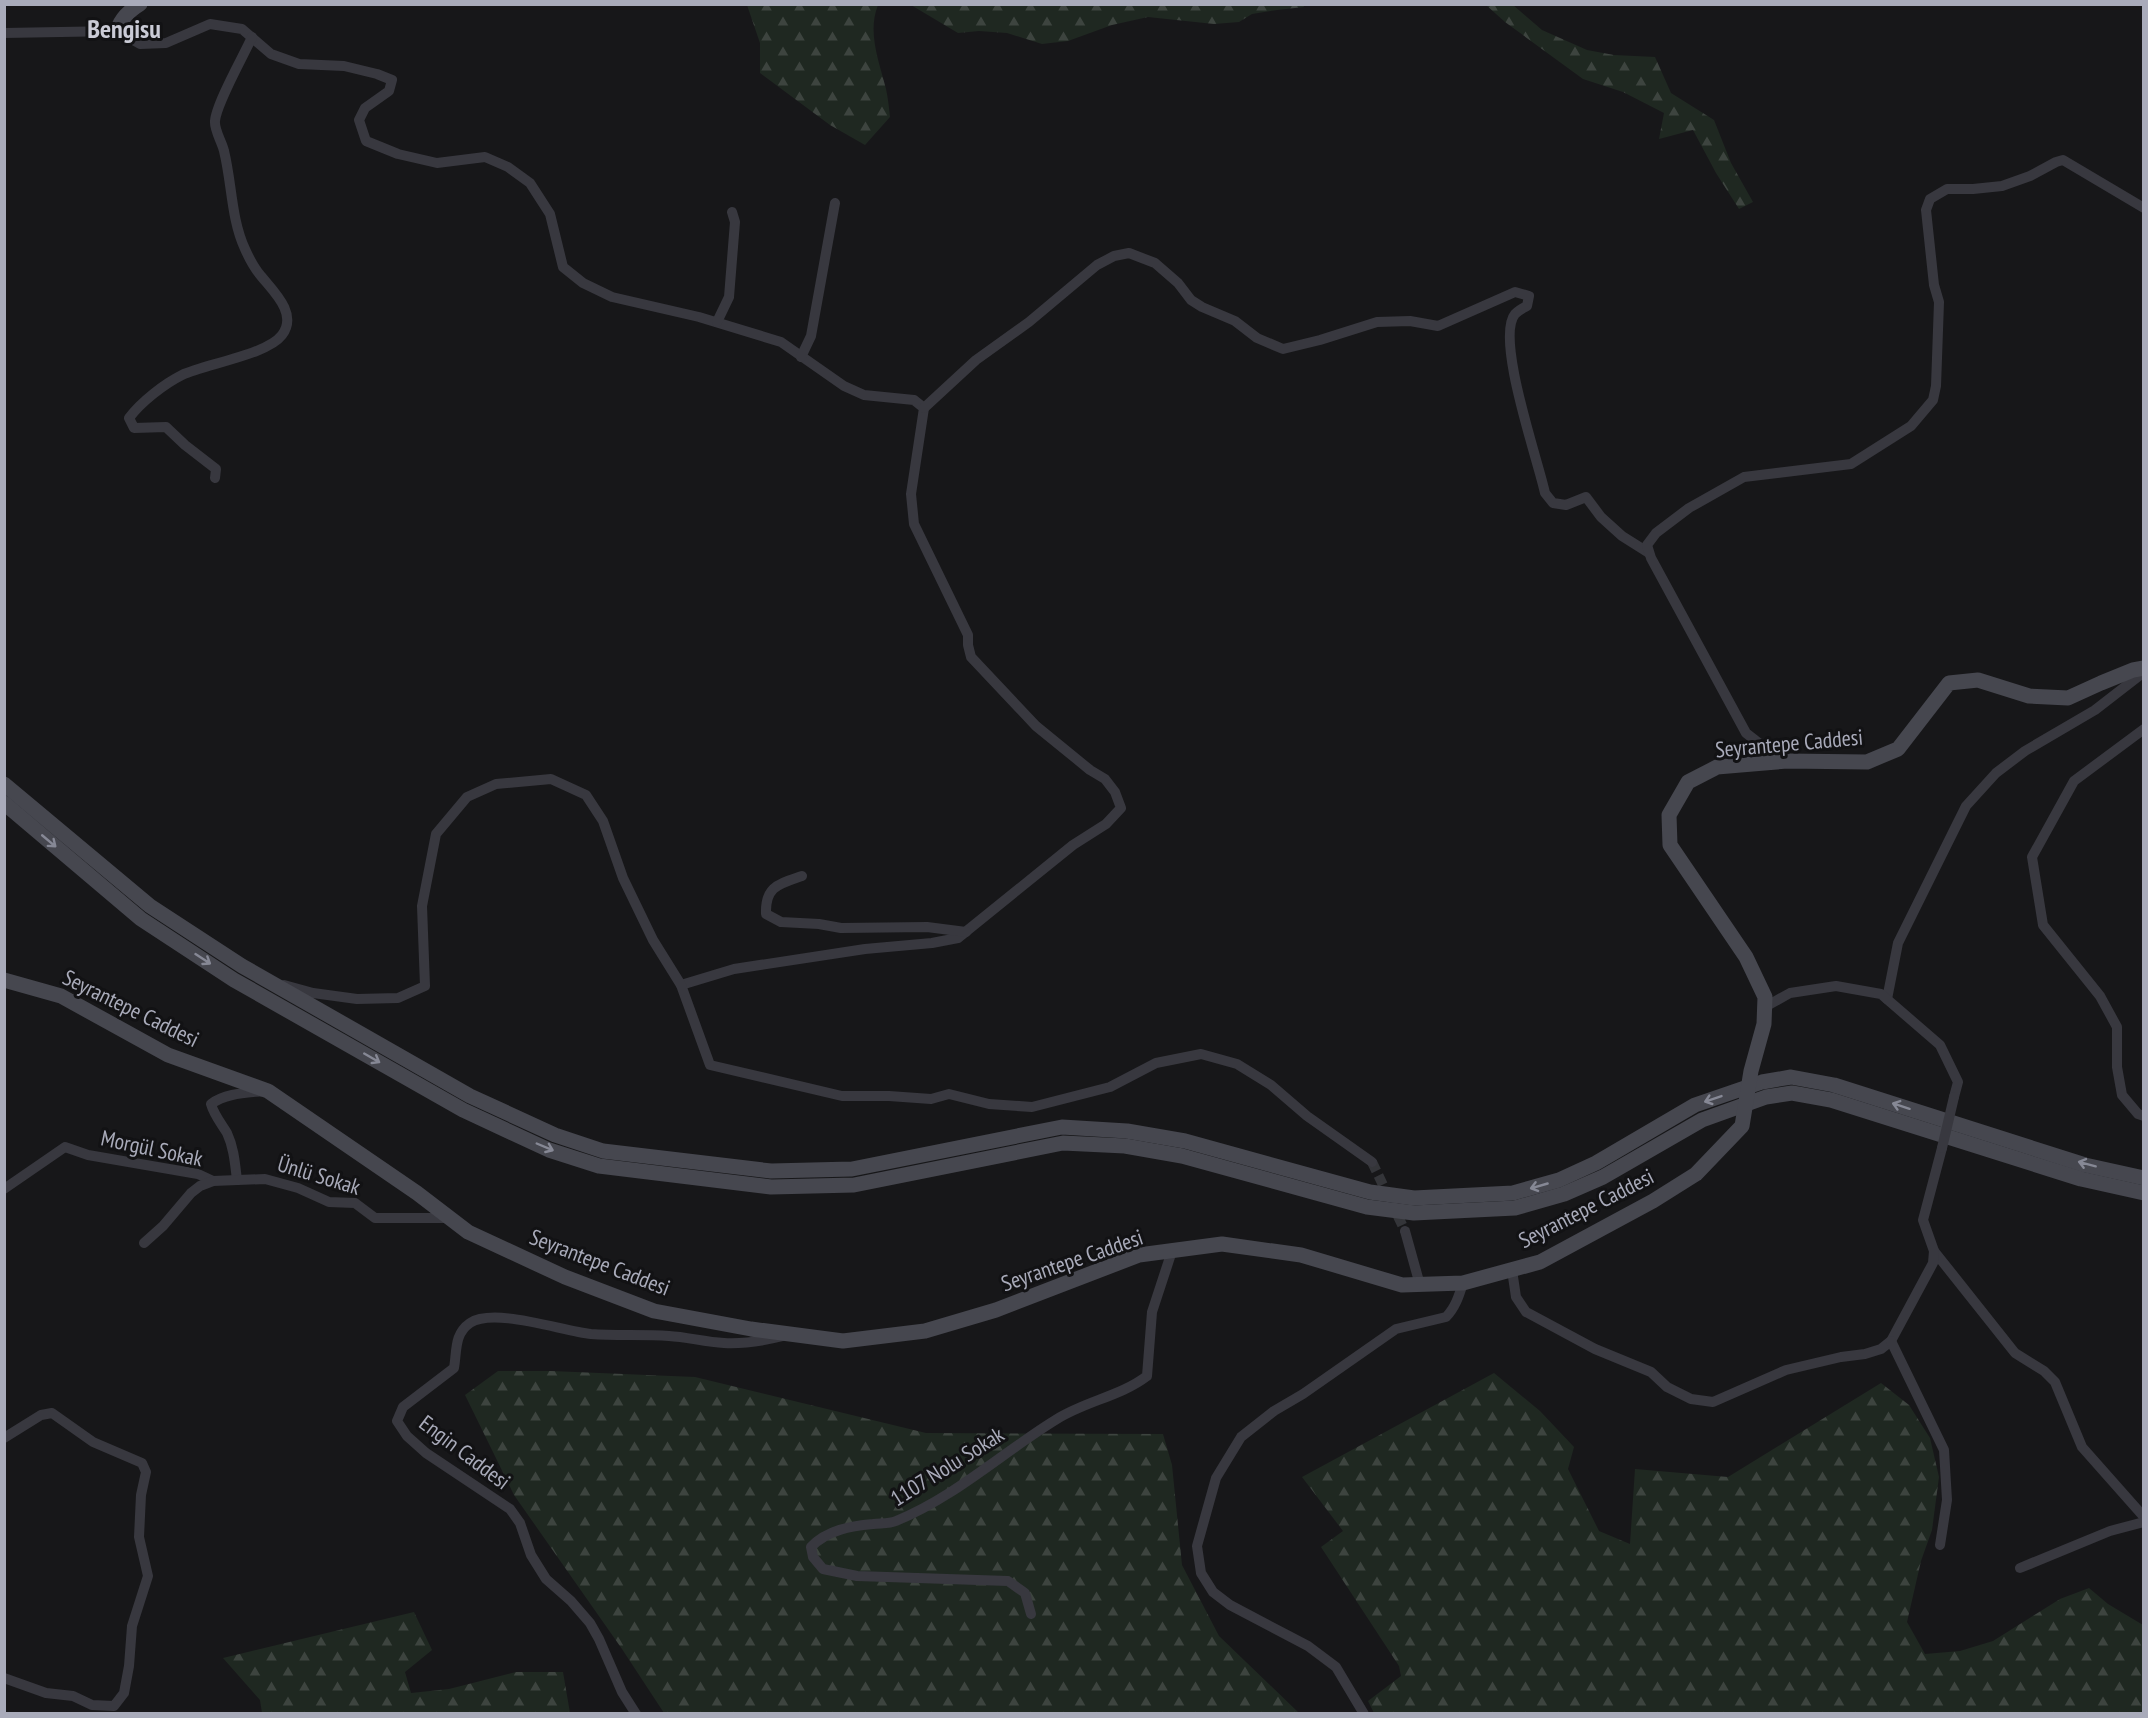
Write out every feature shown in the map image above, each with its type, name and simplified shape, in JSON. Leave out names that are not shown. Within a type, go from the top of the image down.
[{"type":"main road","points":[[117,31],[120,21],[140,4]]},
{"type":"main road","name":"Seyrantepe Caddesi","points":[[4,980],[61,996],[168,1055],[268,1091],[417,1192],[468,1232],[565,1277],[654,1311],[843,1341],[925,1331],[996,1310],[1139,1256],[1222,1244],[1301,1255],[1402,1285],[1463,1283],[1540,1262],[1653,1201],[1696,1174],[1742,1126],[1748,1087],[1764,1024],[1765,997],[1746,957],[1670,845],[1669,815],[1688,782],[1717,767],[1783,762],[1867,762],[1898,749],[1949,683],[1978,680],[2029,696],[2068,699],[2133,670],[2144,670]]},
{"type":"main road","points":[[6,789],[150,906],[242,966],[470,1096],[555,1135],[603,1151],[771,1171],[852,1169],[1062,1127],[1127,1131],[1185,1141],[1370,1192],[1414,1198],[1513,1193],[1568,1176],[1596,1163],[1695,1106],[1762,1082],[1791,1077],[1834,1085],[2085,1165],[2144,1178]]},
{"type":"main road","points":[[6,789],[141,919],[234,980],[463,1110],[549,1150],[599,1166],[771,1187],[854,1185],[1064,1143],[1125,1146],[1182,1156],[1367,1208],[1414,1213],[1515,1208],[1564,1194],[1593,1181],[1702,1120],[1766,1097],[1792,1093],[1831,1100],[2081,1179],[2144,1194]]},
{"type":"street","points":[[4,33],[117,31],[141,44],[166,43],[210,24],[242,29],[271,54],[299,64],[344,66],[392,80],[390,91],[366,108],[359,120],[366,141],[398,154],[437,163],[485,157],[508,167],[530,183],[550,214],[563,267],[583,283],[612,297],[717,322],[781,342],[844,386],[864,395],[914,400],[924,408]]},
{"type":"street","points":[[214,477],[216,469],[166,427],[134,428],[129,418],[139,405],[182,375],[275,343],[284,333],[288,316],[280,298],[259,274],[244,248],[224,150],[215,122],[220,105],[252,37]]},
{"type":"street","points":[[1783,762],[1746,733],[1647,545],[1656,533],[1689,508],[1744,477],[1851,464],[1911,426],[1933,400],[1936,386],[1939,302],[1934,285],[1926,210],[1930,199],[1947,189],[2002,186],[2063,160],[2144,208]]},
{"type":"street","points":[[801,357],[811,336],[835,203]]},
{"type":"street","points":[[717,322],[729,297],[735,222],[732,212]]},
{"type":"street","points":[[681,985],[734,969],[865,949],[932,943],[958,938],[1073,845],[1106,824],[1121,808],[1115,792],[1105,779],[1090,770],[1036,726],[971,657],[968,635],[914,524],[911,494],[924,408],[976,360],[1029,322],[1097,265],[1114,256],[1129,253],[1155,263],[1178,283],[1191,300],[1234,321],[1257,338],[1283,349],[1377,322],[1410,321],[1438,326],[1515,292],[1529,296],[1527,306],[1515,314],[1510,328],[1515,381],[1545,493],[1553,503],[1566,505],[1586,497],[1622,536],[1650,553]]},
{"type":"street","points":[[1887,999],[1898,943],[1966,806],[1996,773],[2025,751],[2095,710],[2144,670]]},
{"type":"street","points":[[2144,729],[2074,781],[2032,857],[2043,925],[2100,996],[2116,1027],[2117,1067],[2122,1095],[2138,1114],[2144,1116]]},
{"type":"street","points":[[269,982],[313,993],[357,999],[398,998],[425,986],[422,906],[436,834],[467,797],[496,784],[551,778],[586,795],[603,821],[623,878],[653,940],[681,985],[710,1065],[842,1096],[931,1099],[949,1094],[989,1104],[1032,1107],[1110,1087],[1156,1063],[1201,1054],[1237,1064],[1271,1085],[1307,1116],[1372,1162]]},
{"type":"street","points":[[802,876],[776,885],[765,900],[766,914],[781,922],[841,928],[927,927],[966,932]]},
{"type":"street","points":[[1765,1007],[1790,993],[1836,986],[1881,994],[1940,1045],[1958,1082],[1923,1220],[1934,1251],[2014,1353],[2044,1371],[2055,1382],[2082,1447],[2144,1517]]},
{"type":"street","points":[[237,1180],[234,1155],[227,1134],[211,1104],[217,1099],[234,1094],[268,1091]]},
{"type":"street","name":"Morgül Sokak","points":[[4,1189],[65,1147],[88,1155],[198,1174],[213,1181]]},
{"type":"street","name":"Ünlü Sokak","points":[[213,1181],[265,1179],[298,1188],[329,1202],[355,1203],[375,1218],[450,1218]]},
{"type":"street","name":"Morgül Sokak","points":[[144,1243],[163,1226],[191,1193],[200,1186],[213,1181]]},
{"type":"street","points":[[1405,1231],[1420,1285]]},
{"type":"street","name":"1107 Nolu Sokak","points":[[1030,1614],[1025,1593],[1008,1581],[857,1576],[824,1569],[813,1557],[811,1547],[820,1538],[833,1532],[870,1524],[894,1523],[943,1497],[1059,1417],[1134,1386],[1148,1376],[1152,1312],[1172,1251]]},
{"type":"street","points":[[1512,1270],[1516,1297],[1526,1312],[1595,1349],[1651,1372],[1667,1387],[1691,1400],[1713,1402],[1786,1370],[1881,1349],[1891,1341],[1933,1263],[1934,1251]]},
{"type":"street","points":[[1364,1713],[1336,1667],[1308,1646],[1230,1605],[1213,1592],[1202,1573],[1197,1546],[1216,1478],[1241,1437],[1274,1411],[1303,1394],[1396,1329],[1446,1317],[1459,1297],[1463,1283]]},
{"type":"street","name":"Engin Caddesi","points":[[636,1713],[622,1692],[590,1623],[571,1601],[546,1579],[531,1555],[520,1523],[510,1509],[426,1453],[407,1436],[397,1421],[403,1407],[454,1368],[458,1336],[462,1329],[472,1322],[488,1318],[526,1320],[559,1329],[592,1334],[670,1336],[724,1343],[759,1342],[792,1334]]},
{"type":"street","points":[[1891,1341],[1944,1450],[1947,1500],[1940,1545]]},
{"type":"street","points":[[4,1438],[41,1415],[52,1413],[93,1442],[142,1463],[146,1472],[141,1495],[140,1538],[148,1576],[132,1626],[124,1693],[114,1706],[92,1705],[73,1696],[46,1694],[4,1678]]},
{"type":"street","points":[[2020,1568],[2110,1531],[2144,1522]]},
{"type":"green space","points":[[747,5],[878,5],[874,36],[877,57],[887,92],[890,117],[865,145],[830,125],[760,73],[760,43]]},
{"type":"green space","points":[[911,5],[1303,5],[1304,7],[1252,14],[1239,22],[1214,24],[1148,17],[1112,25],[1068,41],[1042,44],[1007,33],[979,31],[958,33]]},
{"type":"green space","points":[[1486,5],[1513,5],[1542,30],[1587,50],[1614,55],[1655,57],[1671,93],[1714,120],[1731,163],[1753,202],[1739,209],[1693,130],[1659,139],[1664,113],[1623,92],[1583,79],[1505,22]]},
{"type":"green space","points":[[498,1371],[695,1377],[926,1433],[1163,1434],[1172,1465],[1182,1565],[1219,1636],[1299,1713],[664,1713],[514,1495],[465,1395]]},
{"type":"green space","points":[[1494,1373],[1540,1411],[1574,1447],[1568,1469],[1599,1531],[1630,1544],[1635,1469],[1728,1477],[1881,1383],[1909,1405],[1930,1438],[1939,1477],[1932,1530],[1921,1561],[1907,1622],[1925,1654],[1960,1651],[1993,1641],[2060,1599],[2089,1588],[2108,1604],[2143,1625],[2143,1713],[1374,1713],[1368,1701],[1401,1676],[1399,1666],[1321,1547],[1343,1531],[1302,1477]]},
{"type":"green space","points":[[414,1612],[432,1650],[405,1672],[411,1693],[449,1689],[516,1672],[563,1672],[570,1713],[262,1713],[260,1700],[223,1658]]},
{"type":"tunnel","points":[[1372,1162],[1405,1231]]},
{"type":"district","name":"Bengisu","points":[[124,29]]}]
